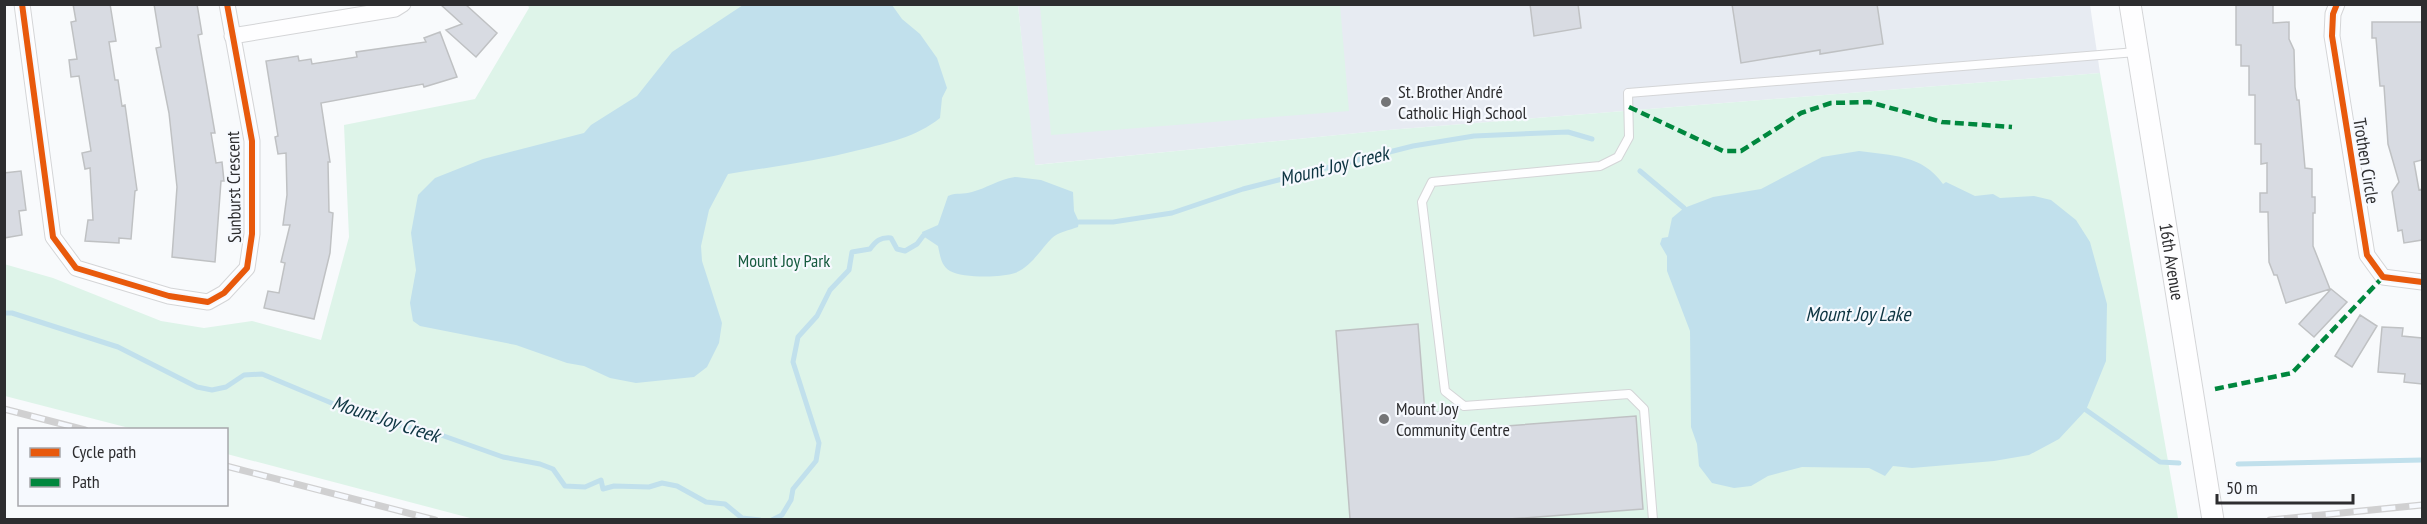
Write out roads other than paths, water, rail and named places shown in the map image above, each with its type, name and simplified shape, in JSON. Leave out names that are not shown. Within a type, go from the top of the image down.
[{"type":"main road","name":"16th Avenue","points":[[2130,4],[2213,519]]},
{"type":"street","name":"Sunburst Crescent","points":[[22,4],[53,237],[76,268],[169,296],[208,302],[224,293],[247,268],[252,234],[252,141],[226,4]]},
{"type":"street","points":[[232,36],[395,9],[403,4]]},
{"type":"street","name":"Trothen Circle","points":[[2337,4],[2333,14],[2332,36],[2367,255],[2383,277],[2422,282]]},
{"type":"lane","points":[[1653,519],[1644,409],[1629,394],[1464,406],[1445,391],[1422,202],[1432,182],[1600,166],[1618,158],[1629,137],[1628,93],[2138,52]]},
{"type":"water","points":[[743,5],[892,5],[902,19],[920,34],[937,58],[947,88],[942,98],[940,118],[911,135],[881,145],[827,157],[728,174],[709,210],[701,246],[702,261],[722,323],[719,343],[707,367],[694,377],[636,383],[610,378],[584,366],[567,363],[516,345],[420,326],[413,321],[410,303],[416,270],[411,233],[418,195],[435,178],[483,159],[584,133],[591,125],[637,96],[672,52]]},
{"type":"water","name":"Mount Joy Lake","points":[[1859,151],[1906,158],[1926,167],[1943,184],[1946,182],[1975,196],[1993,194],[2000,198],[2034,196],[2051,200],[2076,220],[2090,242],[2107,304],[2106,361],[2086,410],[2059,439],[2029,455],[1994,461],[1912,468],[1893,466],[1885,476],[1869,468],[1802,467],[1768,476],[1751,486],[1734,488],[1712,483],[1699,466],[1697,444],[1691,427],[1690,331],[1667,271],[1667,256],[1660,244],[1662,238],[1668,237],[1672,218],[1684,208],[1713,197],[1761,189],[1822,157]]},
{"type":"water","points":[[1015,177],[1041,180],[1073,192],[1078,227],[1055,236],[1031,262],[1015,273],[1001,276],[972,276],[947,269],[941,260],[938,246],[923,236],[922,232],[938,225],[948,196],[972,192]]},
{"type":"waterway","name":"Mount Joy Creek","points":[[1079,222],[1113,222],[1172,213],[1243,189],[1413,146],[1474,136],[1568,132],[1592,139]]},
{"type":"waterway","name":"Mount Joy Creek","points":[[1640,171],[1684,208]]},
{"type":"waterway","name":"Mount Joy Creek","points":[[772,520],[782,515],[791,500],[793,489],[816,461],[819,443],[793,362],[798,337],[817,316],[830,290],[849,270],[852,252],[870,249],[884,238],[891,238],[897,249],[905,251],[917,244],[923,236]]},
{"type":"waterway","name":"Mount Joy Creek","points":[[4,313],[12,313],[118,347],[197,387],[212,390],[226,387],[244,375],[262,374],[365,417],[441,435],[503,457],[540,464],[553,469],[565,486],[585,487],[601,480],[603,489],[614,486],[649,487],[662,483],[677,486],[706,502],[725,504],[742,518],[760,520]]},
{"type":"waterway","name":"Mount Joy Creek","points":[[2086,410],[2160,462],[2179,463]]},
{"type":"waterway","name":"Mount Joy Creek","points":[[2238,464],[2422,460]]},
{"type":"railway","points":[[4,409],[77,428]]},
{"type":"railway","points":[[228,467],[435,520]]},
{"type":"railway","points":[[2270,520],[2422,505]]},
{"type":"place","name":"St. Brother André Catholic High School","points":[[1386,102]]},
{"type":"place","name":"Mount Joy Community Centre","points":[[1384,419]]},
{"type":"park label","name":"Mount Joy Park","points":[[784,261]]}]
